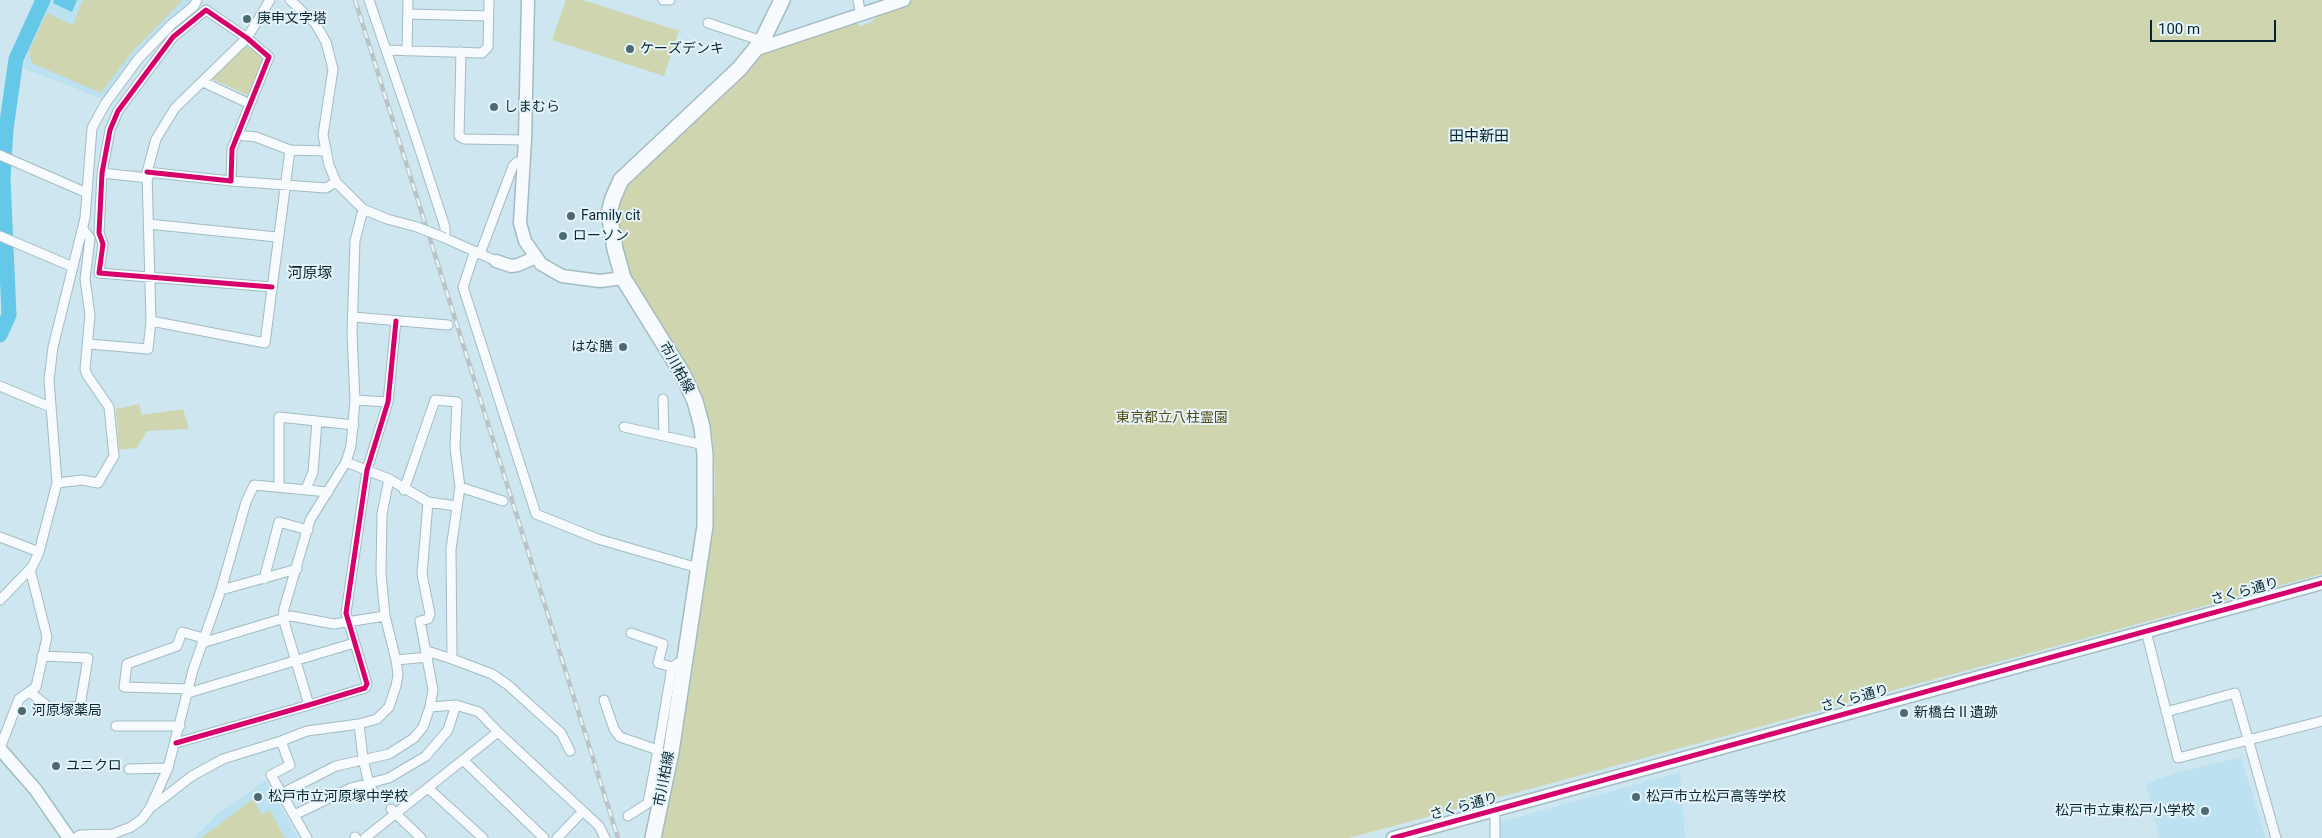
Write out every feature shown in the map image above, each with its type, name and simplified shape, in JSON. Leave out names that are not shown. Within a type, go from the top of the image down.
[{"type":"main road","name":"市川柏線","points":[[653,838],[671,752],[678,665],[705,526],[707,492],[704,445],[695,401],[682,373],[623,278],[613,240],[610,213],[613,198],[621,180],[733,76],[759,45],[782,0]]},
{"type":"street","points":[[0,600],[30,569],[39,552],[56,483],[49,380],[54,347],[83,229],[92,128],[105,104],[139,58],[198,0]]},
{"type":"street","points":[[88,344],[148,349],[151,322],[148,175],[156,139],[175,108],[247,38],[270,0]]},
{"type":"street","points":[[290,0],[315,24],[326,42],[331,60],[333,69],[323,135],[325,151],[336,182],[363,209],[387,220],[417,227],[496,261],[511,266],[536,257]]},
{"type":"street","points":[[369,0],[445,227],[445,238]]},
{"type":"street","points":[[407,51],[408,0]]},
{"type":"street","points":[[386,50],[482,53],[488,47],[489,0]]},
{"type":"street","points":[[528,0],[521,232],[524,241],[536,257],[550,270],[562,276],[591,280],[623,278]]},
{"type":"street","points":[[536,257],[528,231],[527,220],[537,0]]},
{"type":"street","points":[[663,0],[670,0]]},
{"type":"street","points":[[858,0],[861,15]]},
{"type":"street","points":[[708,23],[759,45],[861,15],[904,0]]},
{"type":"street","points":[[231,181],[232,149],[269,58],[247,38],[206,10],[173,37],[118,112],[108,138],[102,172],[99,233],[103,244],[100,273],[272,287]]},
{"type":"street","points":[[408,14],[488,16]]},
{"type":"street","points":[[461,52],[459,136],[464,139],[525,140]]},
{"type":"street","points":[[203,82],[250,104]]},
{"type":"street","points":[[237,135],[256,137],[290,150],[325,151]]},
{"type":"street","points":[[151,322],[265,343],[277,237],[290,150]]},
{"type":"street","points":[[0,155],[87,193]]},
{"type":"street","points":[[524,162],[517,162],[513,166],[463,287],[536,514],[598,539],[698,568]]},
{"type":"street","points":[[102,172],[326,188],[336,182]]},
{"type":"street","points":[[310,705],[283,618],[310,520],[346,462],[354,425],[353,317],[355,241],[363,209]]},
{"type":"street","points":[[148,224],[277,237]]},
{"type":"street","points":[[56,483],[82,480],[98,483],[114,456],[110,407],[87,375],[86,369],[90,315],[85,279],[90,238],[83,229]]},
{"type":"street","points":[[0,236],[73,266]]},
{"type":"street","points":[[353,317],[448,325]]},
{"type":"street","points":[[176,743],[208,736],[365,688],[367,684],[346,613],[367,470],[388,402],[396,321]]},
{"type":"street","points":[[0,386],[50,407]]},
{"type":"street","points":[[663,399],[664,436]]},
{"type":"street","points":[[355,400],[388,402]]},
{"type":"street","points":[[404,490],[435,400],[457,402],[455,448],[460,486],[451,549],[452,659]]},
{"type":"street","points":[[279,487],[279,417],[354,425]]},
{"type":"street","points":[[306,489],[313,472],[317,421]]},
{"type":"street","points":[[624,427],[704,445]]},
{"type":"street","points":[[346,462],[389,479],[404,490],[428,502],[456,506]]},
{"type":"street","points":[[150,808],[192,776],[223,759],[281,741],[307,730],[359,724],[377,719],[389,707],[398,675],[385,616],[381,573],[382,514],[389,479]]},
{"type":"street","points":[[75,838],[80,835],[113,834],[131,827],[142,819],[150,808],[168,768],[203,641],[221,590],[243,512],[254,485],[328,492]]},
{"type":"street","points":[[460,486],[503,502]]},
{"type":"street","points":[[281,794],[336,766],[389,754],[414,738],[422,727],[430,707],[433,690],[420,621],[428,619],[430,614],[422,574],[428,502]]},
{"type":"street","points":[[264,578],[279,522],[308,530]]},
{"type":"street","points":[[0,537],[39,552]]},
{"type":"street","points":[[30,569],[46,637],[36,688],[19,699],[0,749],[35,789],[69,838]]},
{"type":"street","points":[[221,590],[297,569]]},
{"type":"street","name":"さくら通り","points":[[1393,838],[2322,583]]},
{"type":"street","points":[[354,643],[188,691],[124,687],[127,664],[177,646],[182,632],[203,641],[291,616],[334,624],[385,616]]},
{"type":"street","points":[[2146,631],[2178,758],[2322,721]]},
{"type":"street","points":[[628,816],[648,803],[678,665],[658,663],[663,644],[631,633]]},
{"type":"street","points":[[396,660],[427,654],[452,659],[492,674],[508,685],[561,733],[570,751]]},
{"type":"street","points":[[30,692],[51,709],[80,706],[88,658],[42,656]]},
{"type":"street","points":[[2166,712],[2235,693],[2276,838]]},
{"type":"street","points":[[604,700],[614,729],[620,736],[658,750]]},
{"type":"street","points":[[430,707],[456,705],[479,712],[599,826],[605,838]]},
{"type":"street","points":[[294,815],[334,800],[351,788],[371,788],[405,770],[426,756],[448,730],[456,705]]},
{"type":"street","points":[[359,724],[364,759],[371,788]]},
{"type":"street","points":[[116,726],[180,726]]},
{"type":"street","points":[[365,838],[393,812],[428,788],[498,732]]},
{"type":"street","points":[[281,741],[290,764],[272,775],[307,838]]},
{"type":"street","points":[[463,760],[544,838]]},
{"type":"street","points":[[129,769],[168,768]]},
{"type":"street","points":[[428,788],[483,838]]},
{"type":"street","points":[[1495,810],[1495,838]]},
{"type":"street","points":[[557,838],[583,811]]},
{"type":"street","points":[[393,812],[421,838]]},
{"type":"shaded area","points":[[50,0],[191,0],[134,55],[105,100],[23,68],[27,52]]},
{"type":"shaded area","name":"松戸市立東松戸小学校","points":[[2241,757],[2266,838],[2159,838],[2146,784],[2179,772]]},
{"type":"shaded area","name":"松戸市立松戸高等学校","points":[[1680,772],[1685,838],[1500,838],[1500,822]]},
{"type":"shaded area","name":"松戸市立河原塚中学校","points":[[266,780],[298,838],[194,838],[216,815]]},
{"type":"green space","points":[[83,0],[183,0],[132,52],[101,93],[32,63],[29,51],[47,13],[73,25]]},
{"type":"green space","points":[[566,0],[583,0],[679,31],[664,76],[552,40]]},
{"type":"green space","name":"東京都立八柱霊園","points":[[913,0],[2322,0],[2322,574],[1349,838],[661,838],[711,525],[715,491],[714,456],[711,427],[692,377],[632,277],[623,256],[616,219],[618,199],[626,184],[760,55],[852,21],[861,26],[867,24],[873,21],[877,13]]},
{"type":"green space","points":[[245,47],[250,48],[265,58],[252,97],[212,79]]},
{"type":"green space","points":[[139,404],[142,415],[183,409],[189,429],[147,431],[137,448],[119,450],[116,409]]},
{"type":"green space","points":[[253,799],[262,815],[270,810],[285,838],[201,838]]},
{"type":"water","points":[[54,0],[77,0],[72,12],[53,3]]},
{"type":"waterway","points":[[0,335],[9,315],[3,179],[6,129],[16,59],[43,0]]},
{"type":"railway","points":[[355,0],[618,838]]},
{"type":"cycle path","points":[[147,172],[231,181],[232,149],[269,57],[247,38],[206,10],[173,37],[118,111],[110,130],[102,173],[99,233],[103,244],[99,273],[272,287]]},
{"type":"cycle path","points":[[176,743],[365,688],[367,684],[346,613],[367,470],[388,402],[396,321]]},
{"type":"cycle path","points":[[1393,838],[2322,583]]},
{"type":"place","name":"庚申文字塔","points":[[247,19]]},
{"type":"place","name":"ケーズデンキ","points":[[630,49]]},
{"type":"place","name":"しまむら","points":[[494,107]]},
{"type":"place","name":"Family cit","points":[[571,216]]},
{"type":"place","name":"ローソン","points":[[563,236]]},
{"type":"place","name":"はな膳","points":[[623,347]]},
{"type":"place","name":"河原塚薬局","points":[[22,711]]},
{"type":"place","name":"新橋台Ⅱ遺跡","points":[[1904,713]]},
{"type":"place","name":"ユニクロ","points":[[56,766]]},
{"type":"place","name":"松戸市立河原塚中学校","points":[[258,797]]},
{"type":"place","name":"松戸市立松戸高等学校","points":[[1636,797]]},
{"type":"place","name":"松戸市立東松戸小学校","points":[[2205,811]]},
{"type":"district","name":"田中新田","points":[[1479,137]]},
{"type":"district","name":"河原塚","points":[[310,274]]}]
